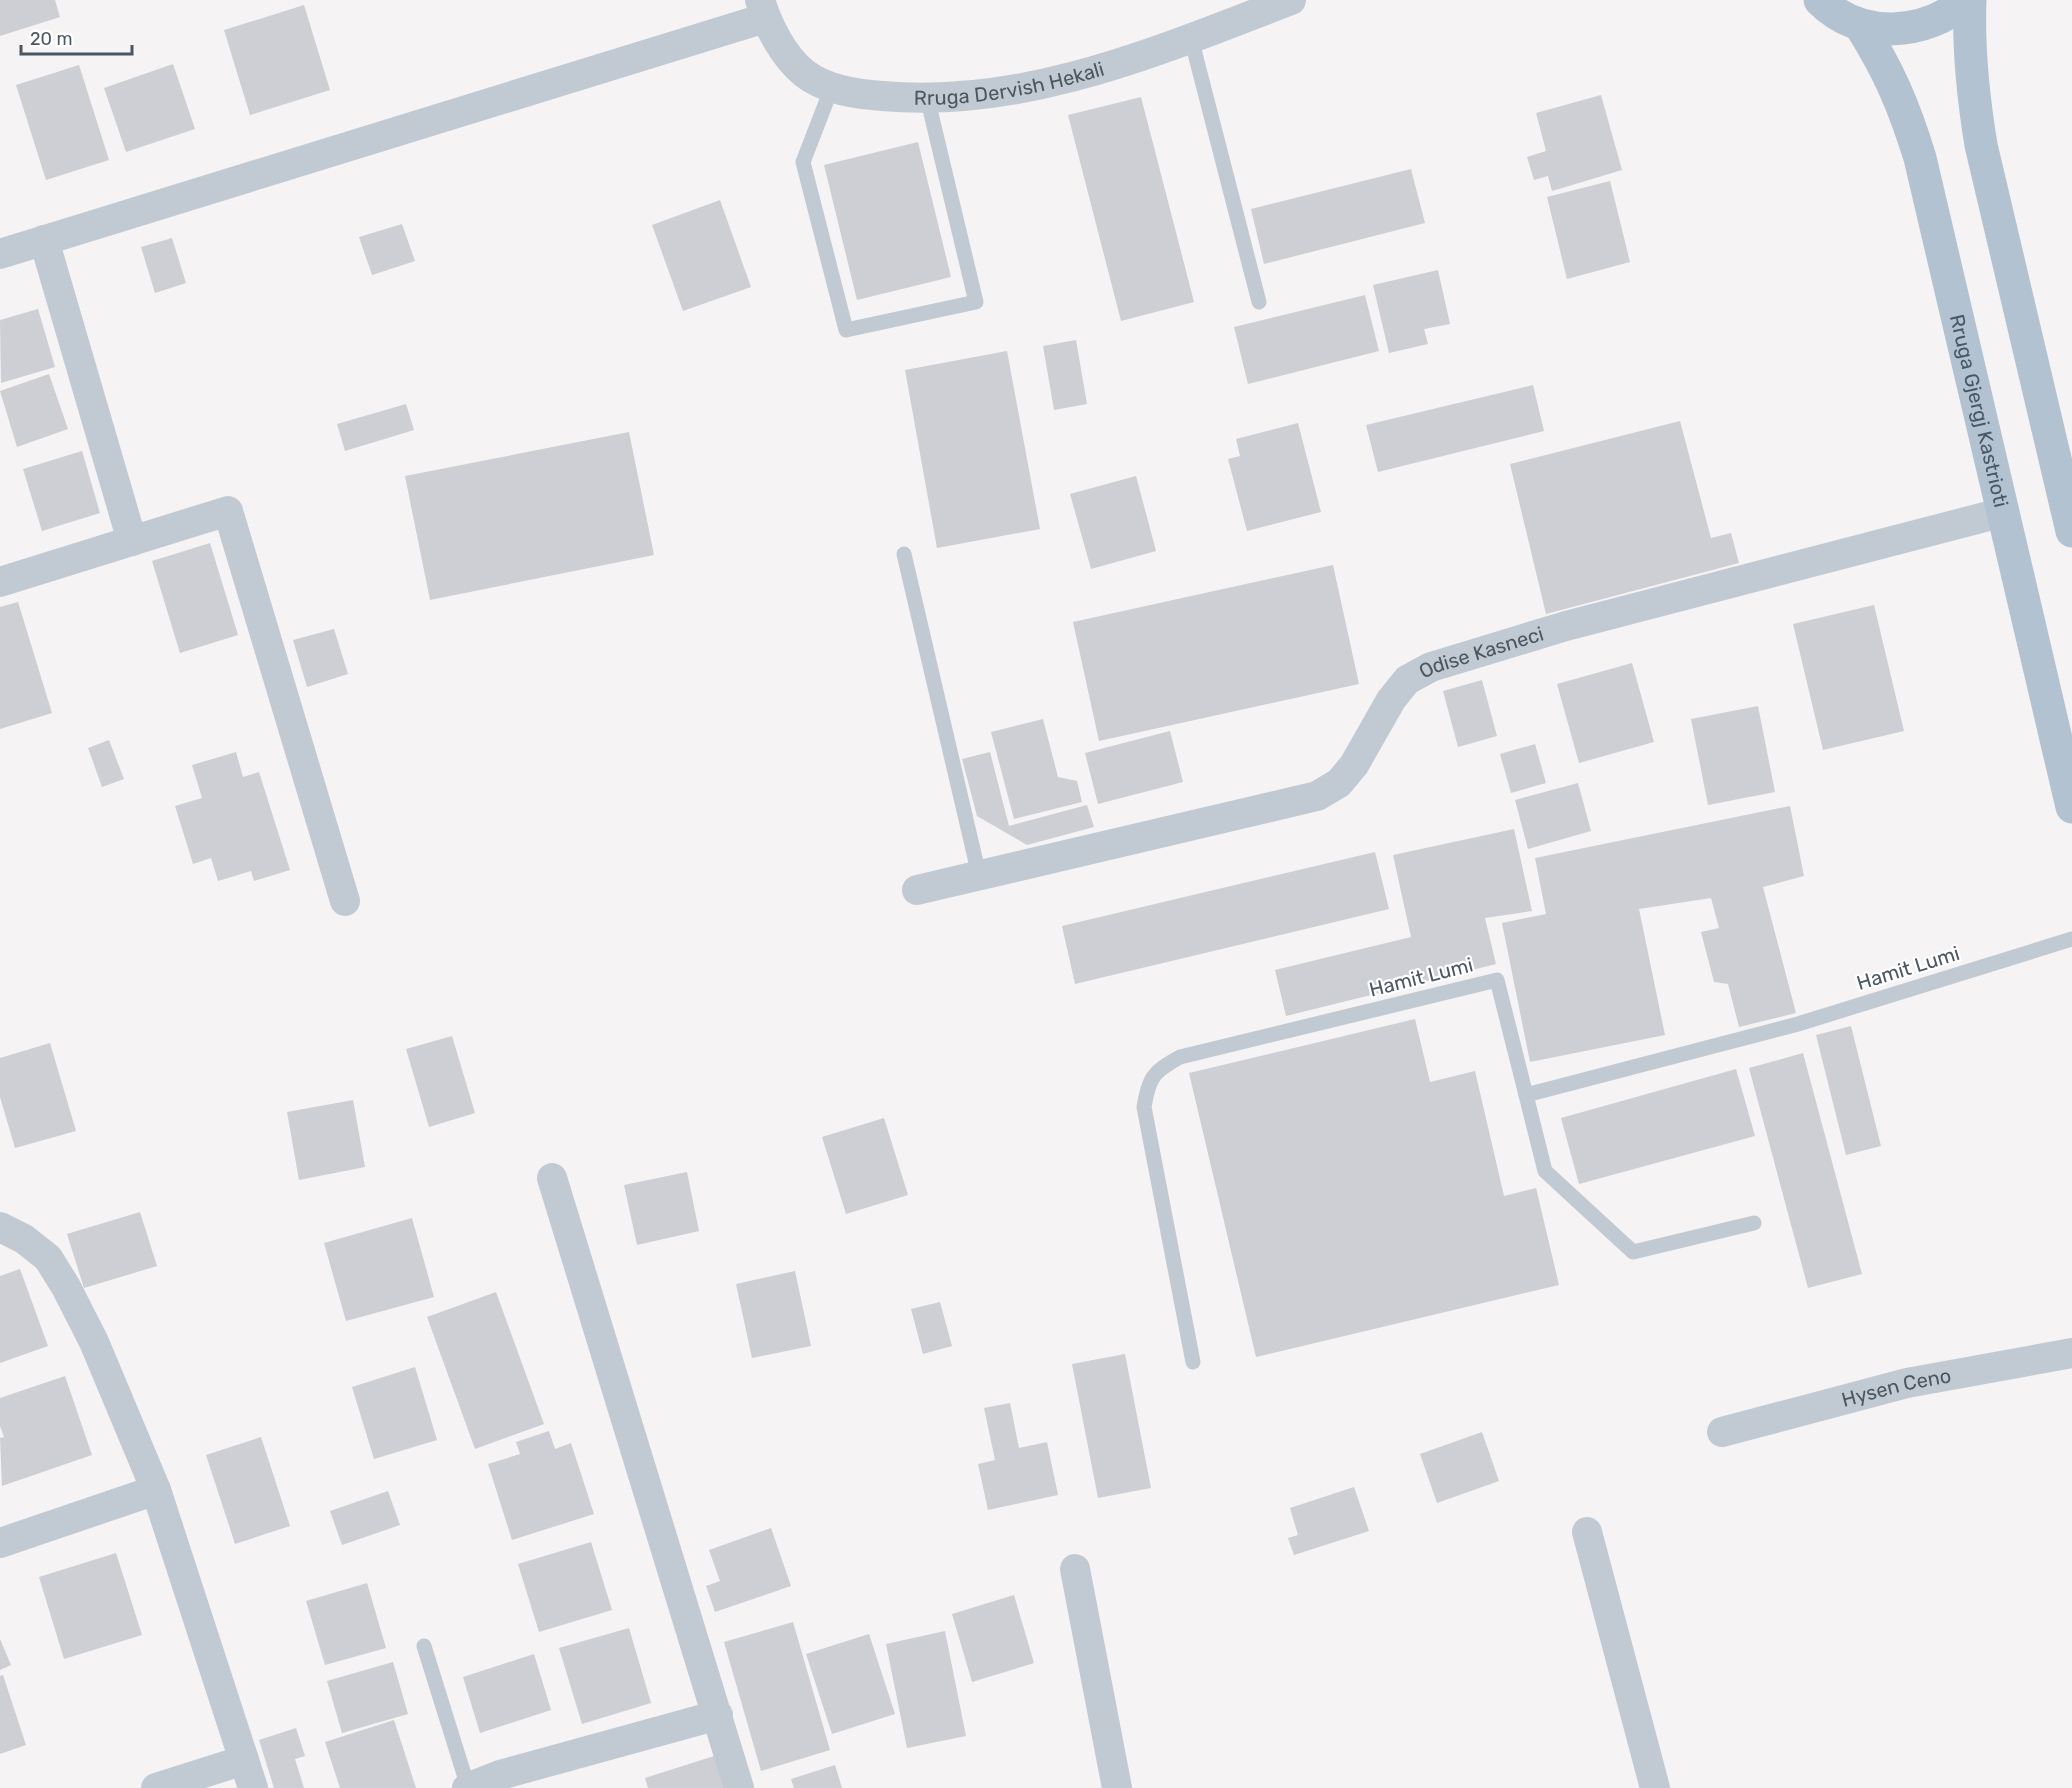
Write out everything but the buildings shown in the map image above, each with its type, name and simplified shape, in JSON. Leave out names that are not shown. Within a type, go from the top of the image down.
[{"type":"main road","points":[[1820,0],[1840,15],[1860,25],[1899,30],[1938,20],[1968,0]]},
{"type":"main road","points":[[1968,0],[1971,87],[1981,145],[2072,531]]},
{"type":"main road","name":"Rruga Gjergj Kastrioti","points":[[1860,25],[1890,75],[1904,106],[1920,158],[2072,807]]},
{"type":"street","name":"Rruga Dervish Hekali","points":[[763,9],[786,52],[805,74],[832,87],[860,94],[927,97],[976,96],[1059,82],[1142,57],[1291,0]]},
{"type":"street","points":[[0,254],[763,9]]},
{"type":"street","points":[[44,240],[132,541]]},
{"type":"street","points":[[0,582],[228,511],[345,901]]},
{"type":"street","name":"Odise Kasneci","points":[[917,890],[1317,796],[1339,783],[1354,765],[1391,700],[1407,680],[1431,667],[1566,626],[2004,512]]},
{"type":"street","points":[[552,1178],[635,1456],[740,1788]]},
{"type":"street","points":[[0,1227],[24,1239],[48,1258],[94,1341],[156,1490],[253,1788]]},
{"type":"street","name":"Hysen Ceno","points":[[1722,1432],[1907,1383],[2072,1353]]},
{"type":"street","points":[[0,1543],[156,1490]]},
{"type":"street","points":[[1587,1532],[1655,1788]]},
{"type":"street","points":[[1075,1569],[1118,1788]]},
{"type":"street","points":[[467,1788],[500,1775],[718,1715]]},
{"type":"street","points":[[156,1788],[244,1760]]},
{"type":"lane","points":[[1191,38],[1259,302]]},
{"type":"lane","points":[[832,87],[803,162],[846,330],[976,302],[927,97]]},
{"type":"lane","points":[[904,554],[979,875]]},
{"type":"lane","name":"Hamit Lumi","points":[[1193,1362],[1144,1107],[1148,1086],[1157,1070],[1180,1057],[1497,980],[1526,1095],[1798,1024],[2072,939]]},
{"type":"lane","points":[[1526,1095],[1545,1171],[1633,1252],[1754,1223]]},
{"type":"lane","points":[[424,1646],[467,1788]]}]
